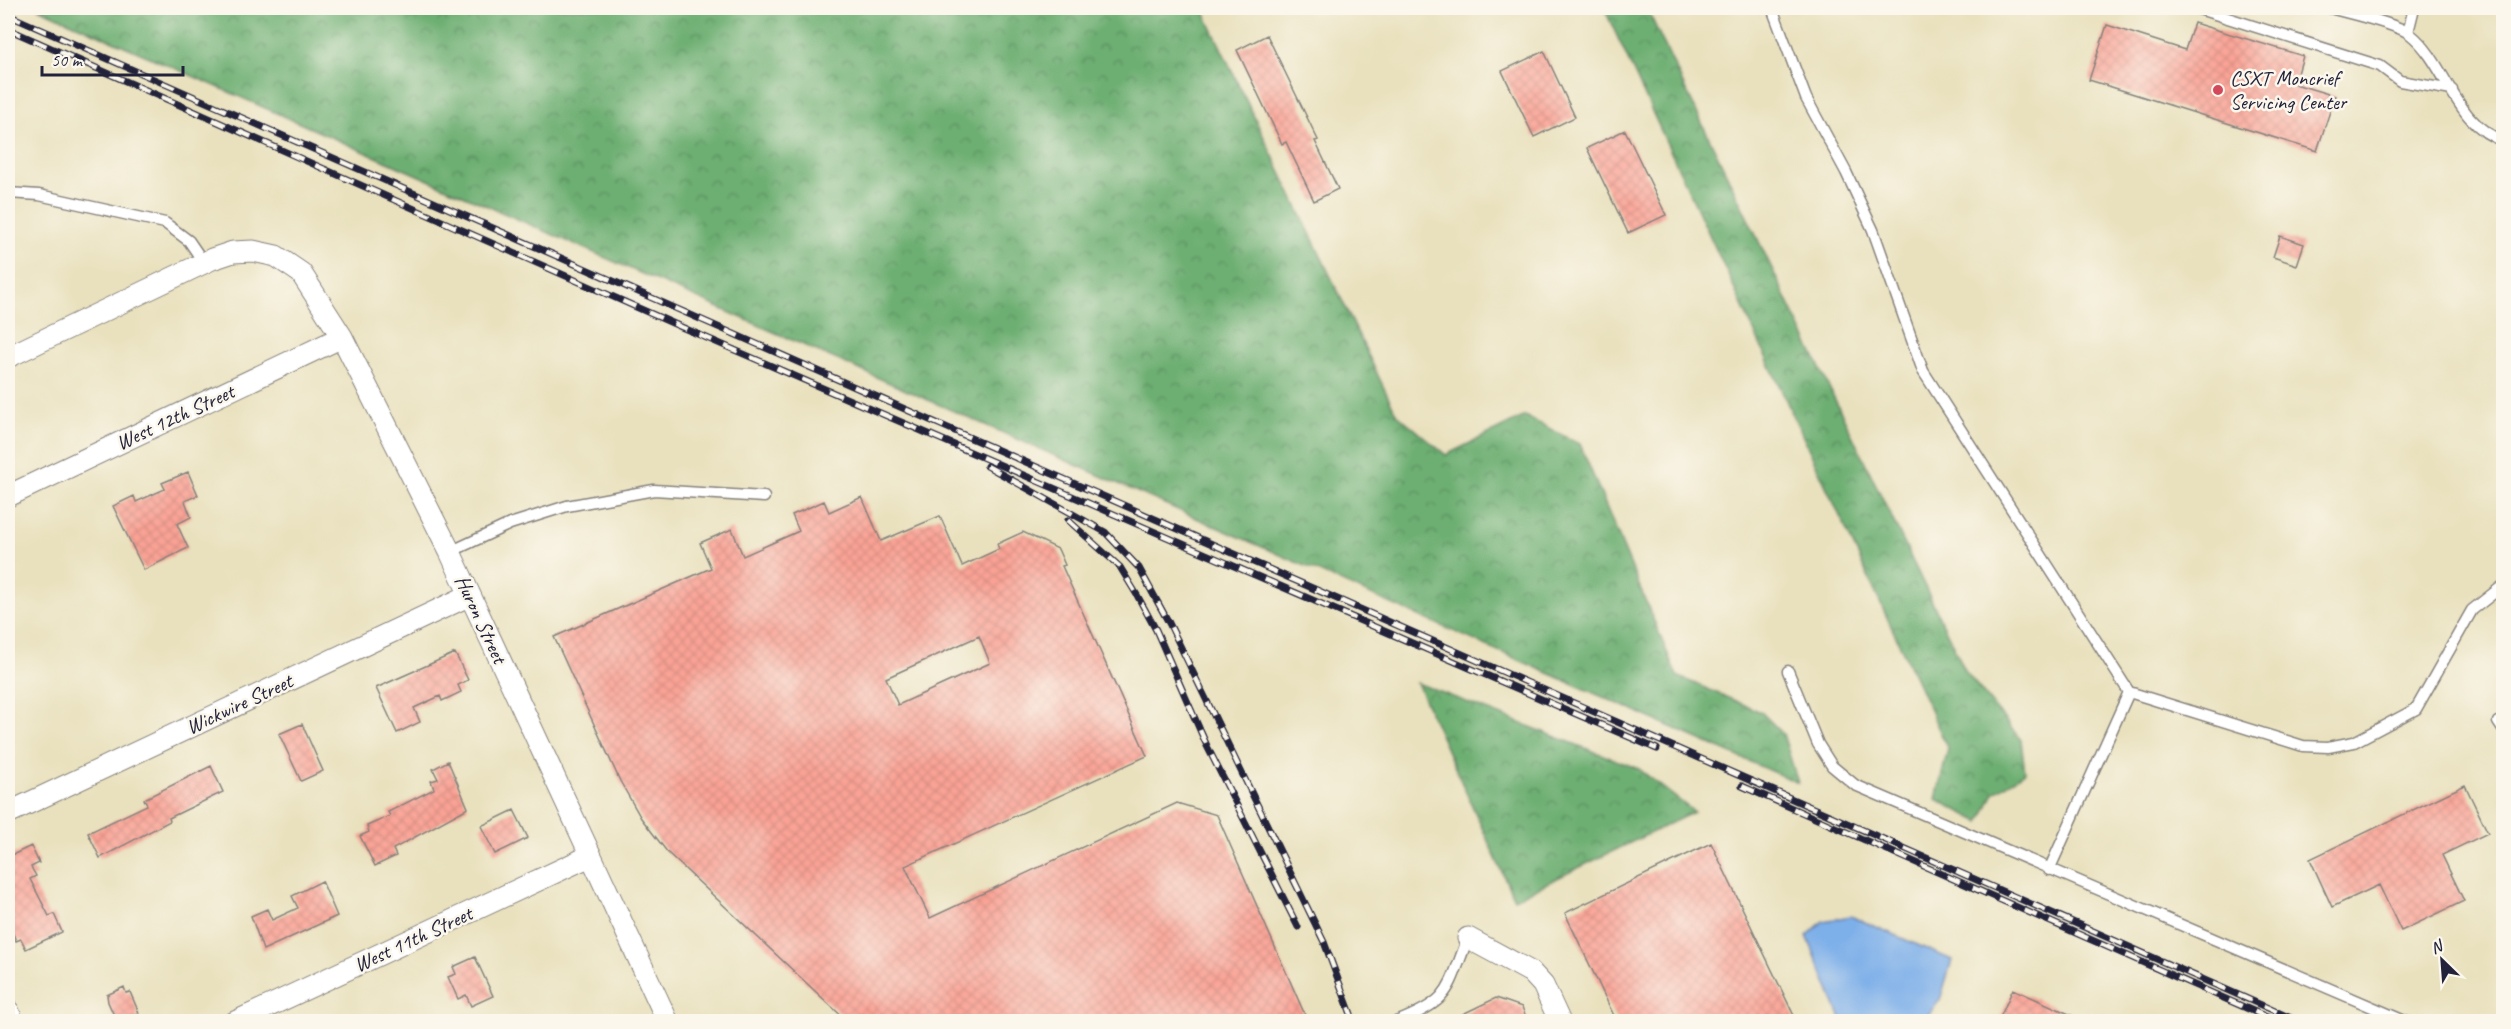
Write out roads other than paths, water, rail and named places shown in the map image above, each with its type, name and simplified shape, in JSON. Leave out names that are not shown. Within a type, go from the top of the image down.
[{"type":"street","name":"Huron Street","points":[[204,263],[233,252],[253,251],[276,256],[301,273],[342,338],[450,552],[668,1022]]},
{"type":"street","points":[[8,357],[204,263]]},
{"type":"street","name":"West 12th Street","points":[[8,496],[342,338]]},
{"type":"street","name":"Wickwire Street","points":[[8,813],[470,595]]},
{"type":"street","name":"West 11th Street","points":[[235,1022],[590,856]]},
{"type":"street","points":[[1468,939],[1531,972],[1543,985],[1560,1022]]},
{"type":"street","points":[[8,1010],[13,1022]]},
{"type":"lane","points":[[1772,8],[1806,98],[1846,172],[1873,230],[1923,371],[2129,692],[2303,746],[2328,747],[2354,742],[2416,709],[2472,610],[2504,585]]},
{"type":"lane","points":[[2196,8],[2380,66],[2400,81],[2452,90]]},
{"type":"lane","points":[[2330,8],[2408,32],[2425,49],[2471,120],[2493,138],[2504,141]]},
{"type":"lane","points":[[2408,32],[2414,8]]},
{"type":"lane","points":[[8,193],[39,195],[165,223],[189,241],[204,263]]},
{"type":"lane","points":[[450,552],[510,524],[567,506],[654,490],[764,497]]},
{"type":"lane","points":[[1788,671],[1818,744],[1832,766],[1855,785],[2407,1022]]},
{"type":"lane","points":[[2049,870],[2129,692]]},
{"type":"lane","points":[[1396,1022],[1427,1009],[1445,995],[1468,939]]},
{"type":"water","points":[[1851,916],[1952,960],[1940,1000],[1923,1021],[1842,1021],[1807,936],[1823,921]]},
{"type":"railway","points":[[8,15],[2300,1022]]},
{"type":"railway","points":[[8,29],[679,326],[1657,749]]},
{"type":"railway","points":[[987,466],[1105,532],[1139,568],[1169,623],[1324,942],[1354,1022]]},
{"type":"railway","points":[[1068,520],[1120,567],[1137,595],[1156,630],[1207,746],[1298,927]]},
{"type":"railway","points":[[1742,786],[2278,1022]]},
{"type":"place","name":"CSXT Moncrief Servicing Center","points":[[2218,90]]}]
